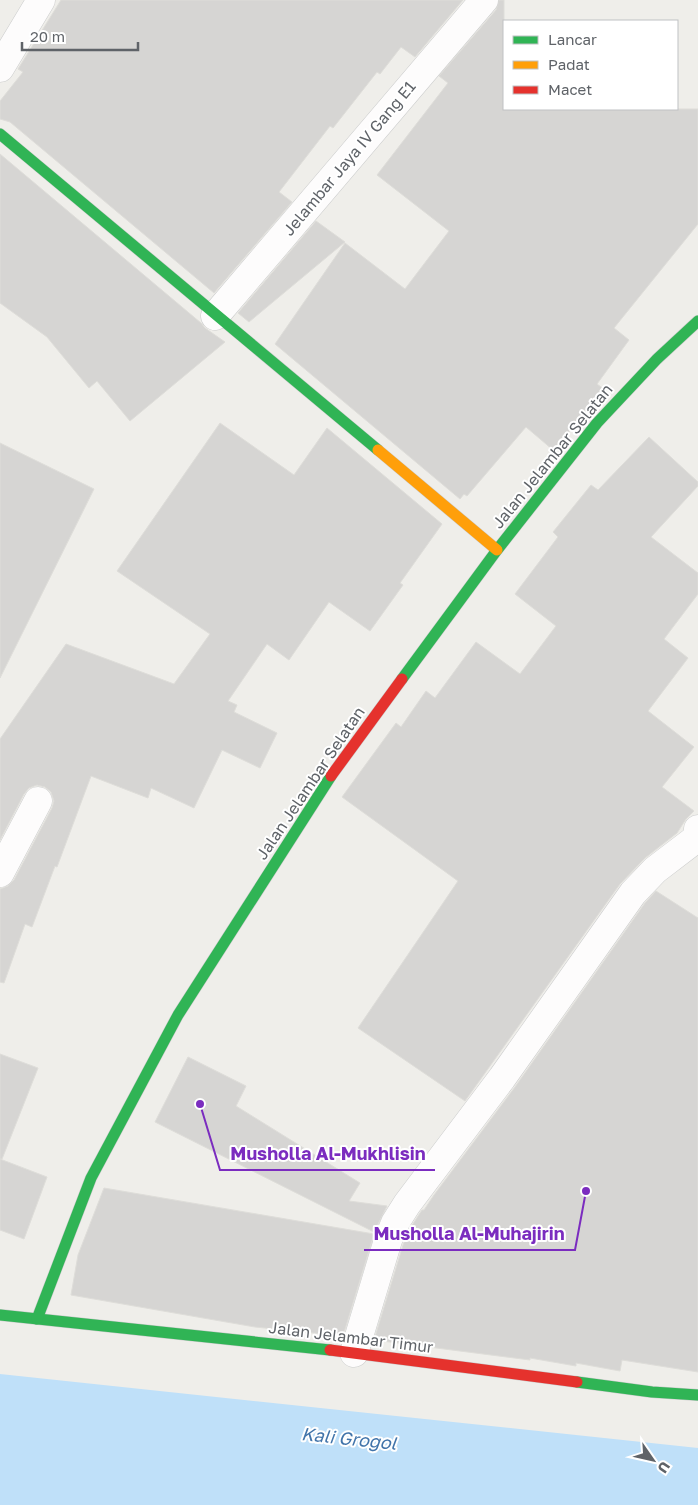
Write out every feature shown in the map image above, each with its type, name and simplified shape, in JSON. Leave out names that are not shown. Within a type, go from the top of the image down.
[{"type":"street","points":[[0,68],[8,37],[41,0]]},
{"type":"street","name":"Jelambar Jaya IV Gang E1","points":[[215,316],[484,0]]},
{"type":"street","points":[[0,134],[215,316],[497,550]]},
{"type":"street","name":"Jalan Jelambar Selatan","points":[[37,1319],[91,1178],[178,1015],[325,784],[497,550],[597,424],[657,359],[698,321]]},
{"type":"street","points":[[0,873],[38,801]]},
{"type":"street","points":[[354,1353],[388,1240],[395,1223],[407,1204],[502,1078],[634,893],[655,870],[698,835]]},
{"type":"street","name":"Jalan Jelambar Timur","points":[[0,1315],[354,1353],[652,1392],[698,1395]]},
{"type":"water","name":"Kali Grogol","points":[[0,1374],[698,1448],[698,1505],[0,1505]]},
{"type":"building","points":[[61,0],[463,0],[415,57],[401,47],[380,74],[377,72],[333,128],[330,126],[279,192],[292,202],[214,293],[10,122],[0,119],[0,101],[23,72],[18,69]]},
{"type":"building","points":[[499,0],[504,0],[503,110],[698,109],[698,224],[614,328],[629,340],[597,384],[605,390],[553,450],[526,427],[467,496],[464,494],[460,499],[275,344],[345,243],[405,289],[449,231],[377,175],[448,83],[439,76],[496,10]]},
{"type":"building","points":[[0,154],[205,328],[225,342],[130,421],[97,381],[89,388],[47,337],[0,303]]},
{"type":"building","points":[[316,221],[345,242],[249,322],[238,313]]},
{"type":"building","points":[[220,423],[294,475],[327,428],[442,524],[400,583],[403,585],[370,631],[329,602],[289,660],[267,644],[228,701],[237,705],[234,712],[277,733],[260,768],[222,750],[194,808],[151,788],[148,798],[91,776],[32,927],[25,924],[4,983],[0,982],[0,889],[8,886],[14,880],[54,801],[51,792],[45,787],[37,785],[29,788],[0,840],[0,739],[66,644],[174,684],[210,634],[117,571]]},
{"type":"building","points":[[649,437],[698,482],[698,486],[651,537],[698,573],[698,594],[664,639],[688,658],[648,711],[694,747],[662,787],[694,811],[677,833],[645,858],[620,884],[465,1101],[358,1028],[458,881],[342,797],[396,723],[401,727],[426,691],[435,698],[476,642],[520,674],[556,626],[515,594],[558,537],[553,532],[591,485],[598,490]]},
{"type":"building","points":[[0,443],[94,489],[0,678]]},
{"type":"building","points":[[656,891],[698,918],[698,1372],[622,1360],[620,1371],[576,1363],[576,1366],[530,1358],[530,1360],[374,1340],[409,1230],[515,1087],[645,903]]},
{"type":"building","points":[[0,1054],[38,1068],[2,1159],[0,1159]]},
{"type":"building","points":[[188,1057],[246,1086],[236,1106],[360,1183],[349,1201],[387,1206],[374,1232],[155,1122]]},
{"type":"building","points":[[0,1159],[47,1177],[24,1239],[0,1230]]},
{"type":"building","points":[[104,1188],[374,1234],[343,1336],[255,1327],[71,1295],[78,1255]]},
{"type":"traffic: fast","points":[[0,134],[378,450]]},
{"type":"traffic: fast","points":[[402,679],[497,550],[597,423],[657,359],[698,321]]},
{"type":"traffic: fast","points":[[37,1319],[91,1178],[178,1015],[331,776]]},
{"type":"traffic: fast","points":[[0,1315],[330,1350]]},
{"type":"traffic: fast","points":[[577,1382],[652,1392],[698,1395]]},
{"type":"traffic: slow","points":[[378,450],[497,550]]},
{"type":"traffic: jam","points":[[331,776],[402,679]]},
{"type":"traffic: jam","points":[[330,1350],[577,1382]]},
{"type":"place","name":"Musholla Al-Mukhlisin","points":[[200,1104]]},
{"type":"place","name":"Musholla Al-Muhajirin","points":[[586,1191]]}]
